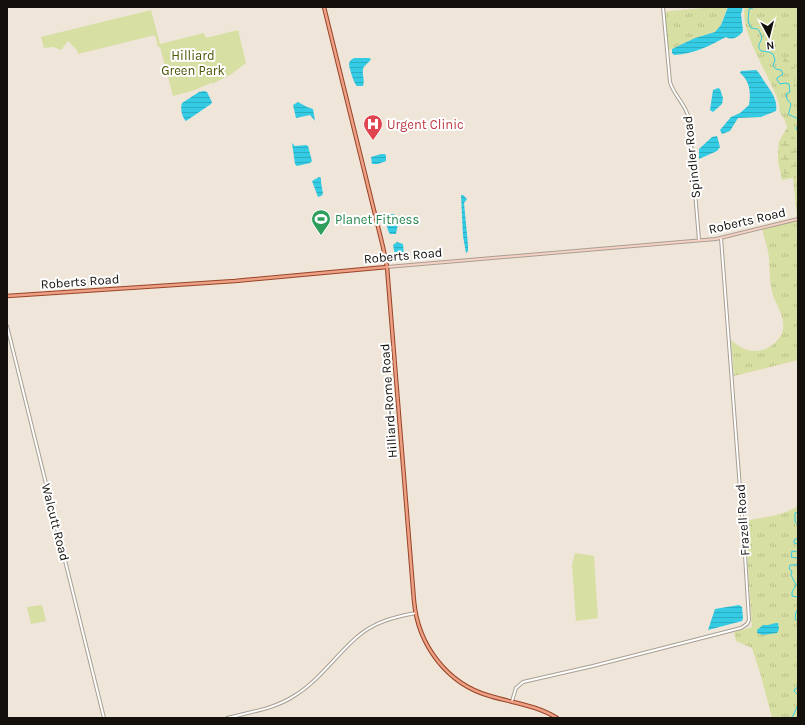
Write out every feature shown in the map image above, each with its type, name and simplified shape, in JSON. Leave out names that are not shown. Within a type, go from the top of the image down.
[{"type":"main road","name":"Hilliard-Rome Road","points":[[324,7],[384,247],[387,267],[416,614],[419,628],[427,646],[435,658],[446,671],[458,681],[476,691],[492,697],[537,708],[557,718]]},
{"type":"main road","name":"Roberts Road","points":[[7,296],[235,281],[721,238],[798,219]]},
{"type":"street","name":"Spindler Road","points":[[663,7],[670,82],[673,91],[687,110],[689,119],[699,240]]},
{"type":"street","name":"Frazell Road","points":[[512,702],[516,688],[521,683],[741,628],[749,620],[721,238]]},
{"type":"street","name":"Walcutt Road","points":[[7,326],[104,718]]},
{"type":"street","points":[[227,718],[273,706],[293,697],[316,679],[357,637],[370,628],[391,618],[416,614]]},
{"type":"green space","points":[[717,7],[727,8],[721,25],[715,32],[695,38],[667,50],[664,13],[669,11]]},
{"type":"green space","points":[[745,7],[798,7],[798,360],[734,376],[731,340],[745,349],[757,351],[769,347],[775,343],[783,330],[782,317],[771,288],[768,254],[762,228],[797,219],[793,178],[782,180],[778,161],[779,142],[787,126],[780,112],[776,96],[749,37],[744,16]]},
{"type":"green space","name":"Hilliard Green Park","points":[[151,10],[160,44],[204,33],[206,38],[238,30],[246,63],[230,75],[212,84],[211,83],[192,91],[173,96],[160,47],[158,47],[155,35],[78,54],[77,50],[68,41],[61,50],[53,47],[44,48],[41,37]]},
{"type":"green space","points":[[788,57],[794,61],[794,83],[782,59]]},
{"type":"green space","points":[[787,128],[798,142],[798,179],[785,175],[778,161],[779,142]]},
{"type":"green space","points":[[798,505],[798,718],[772,718],[752,648],[736,641],[734,632],[752,627],[745,521],[781,514]]},
{"type":"green space","points":[[575,553],[594,556],[598,618],[576,621],[572,565]]},
{"type":"green space","points":[[42,605],[46,621],[31,624],[27,607]]},
{"type":"water","points":[[728,7],[743,7],[741,14],[743,31],[740,35],[731,39],[726,37],[688,53],[674,55],[672,53],[672,49],[695,38],[715,32],[721,25]]},
{"type":"water","points":[[354,58],[371,59],[363,69],[363,86],[357,86],[354,82],[349,64]]},
{"type":"water","points":[[756,70],[773,95],[776,103],[776,111],[761,117],[738,118],[730,131],[722,134],[720,130],[731,117],[740,113],[749,105],[750,96],[748,83],[740,73],[741,71]]},
{"type":"water","points":[[718,88],[720,89],[723,98],[722,104],[713,112],[710,110],[713,90]]},
{"type":"water","points":[[199,92],[207,92],[212,102],[211,104],[186,121],[183,118],[181,108],[182,103]]},
{"type":"water","points":[[298,102],[313,109],[315,121],[310,115],[296,118],[293,105]]},
{"type":"water","points":[[717,136],[720,147],[717,151],[699,159],[699,149],[712,137]]},
{"type":"water","points":[[292,143],[295,146],[308,146],[312,161],[310,163],[297,166],[295,164]]},
{"type":"water","points":[[385,154],[386,161],[378,164],[372,164],[371,157]]},
{"type":"water","points":[[319,177],[321,178],[323,194],[318,197],[312,181]]},
{"type":"water","points":[[461,195],[467,199],[464,203],[468,245],[468,251],[466,253],[463,236]]},
{"type":"water","points":[[387,215],[395,215],[398,224],[396,234],[390,234],[387,225]]},
{"type":"water","points":[[397,242],[403,244],[404,257],[400,259],[395,255],[393,245]]},
{"type":"water","points":[[739,605],[742,607],[742,621],[708,630],[715,609]]},
{"type":"water","points":[[778,623],[779,629],[777,633],[763,635],[757,633],[757,630],[763,625]]},
{"type":"waterway","points":[[756,7],[749,9],[748,21],[751,28],[758,29],[762,37],[759,46],[761,51],[773,54],[775,60],[773,66],[776,69],[781,70],[783,74],[777,78],[777,80],[780,84],[789,84],[790,92],[786,94],[787,99],[791,104],[788,114],[798,119]]},
{"type":"waterway","points":[[798,126],[796,128],[798,132]]},
{"type":"waterway","points":[[798,512],[795,513],[795,522],[798,525]]},
{"type":"waterway","points":[[798,539],[795,539],[794,541],[794,543],[798,544]]},
{"type":"waterway","points":[[798,552],[792,551],[791,557],[797,558],[798,560],[797,565],[790,565],[789,569],[792,571],[791,575],[796,585],[792,592],[792,596],[798,597]]},
{"type":"waterway","points":[[798,609],[795,619],[798,621]]},
{"type":"waterway","points":[[798,654],[798,658]]},
{"type":"waterway","points":[[798,687],[794,691],[798,695]]},
{"type":"waterway","points":[[792,718],[798,705]]},
{"type":"place","name":"Urgent Clinic","points":[[373,141]]},
{"type":"place","name":"Planet Fitness","points":[[321,236]]}]
